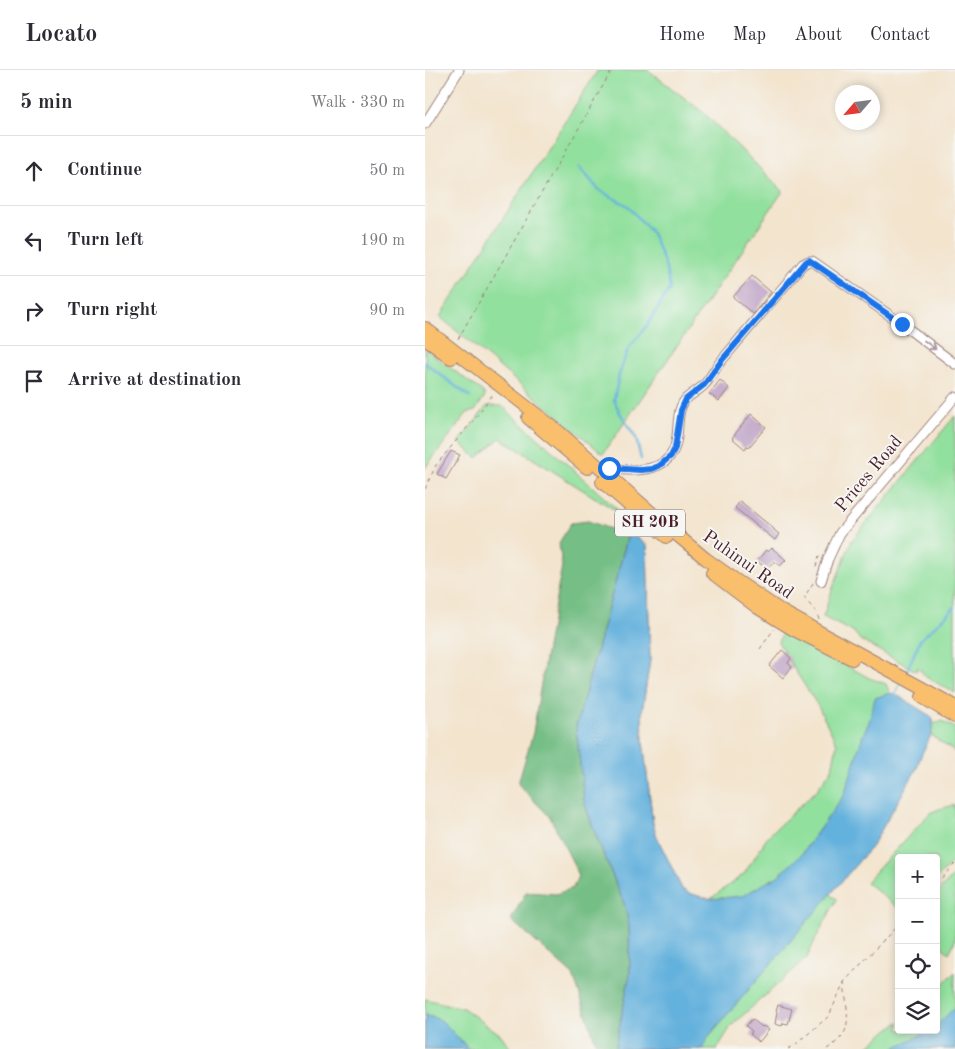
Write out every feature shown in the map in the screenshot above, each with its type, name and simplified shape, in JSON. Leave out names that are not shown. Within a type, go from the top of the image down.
[{"type":"highway","name":"Puhinui Road","points":[[425,328],[557,430],[706,559],[783,612],[894,677],[955,706]]},
{"type":"highway","name":"Puhinui Road","points":[[425,339],[495,391],[646,520],[757,608],[794,630],[894,677]]},
{"type":"highway","name":"Puhinui Road","points":[[909,685],[955,717]]},
{"type":"street","points":[[425,124],[459,70]]},
{"type":"street","points":[[596,465],[609,468],[641,470],[651,469],[665,462],[675,448],[681,410],[686,399],[704,385],[722,360],[803,264],[809,260],[902,324],[955,364]]},
{"type":"street","name":"Prices Road","points":[[817,582],[840,533],[955,397]]},
{"type":"path","points":[[453,348],[613,70]]},
{"type":"path","points":[[425,489],[435,465],[476,417],[495,391]]},
{"type":"path","points":[[817,582],[805,596],[805,599],[817,613],[819,621]]},
{"type":"path","points":[[760,649],[779,621]]},
{"type":"path","points":[[940,880],[955,864]]},
{"type":"path","points":[[788,1049],[829,1016],[844,982],[895,928]]},
{"type":"path","points":[[827,1049],[846,1032],[847,1017],[844,982]]},
{"type":"green space","points":[[598,70],[648,70],[704,113],[783,191],[603,454],[440,317]]},
{"type":"green space","points":[[425,349],[483,392],[485,396],[475,411],[467,413],[425,468]]},
{"type":"green space","points":[[487,406],[502,406],[626,517],[500,438],[477,458],[459,442]]},
{"type":"green space","points":[[955,416],[955,693],[926,677],[918,667],[916,671],[860,640],[855,633],[823,617],[852,540]]},
{"type":"green space","points":[[588,521],[628,535],[576,727],[584,800],[593,828],[625,906],[629,926],[630,974],[615,1049],[598,1049],[573,975],[511,920],[526,892],[556,894],[573,888],[578,876],[550,817],[518,784],[533,733],[562,566],[559,543],[571,523]]},
{"type":"green space","points":[[628,535],[634,535],[647,545],[650,660],[642,712],[643,741],[653,824],[657,837],[682,889],[688,893],[710,899],[744,874],[769,835],[816,791],[832,769],[837,744],[818,706],[778,642],[783,632],[794,636],[869,678],[886,684],[890,693],[932,717],[934,724],[942,721],[955,728],[955,752],[931,735],[917,768],[872,846],[830,894],[837,899],[807,958],[732,1025],[717,1049],[615,1049],[630,974]]},
{"type":"green space","points":[[955,805],[955,860],[940,875],[940,854],[895,854],[895,906],[866,882],[930,813]]},
{"type":"green space","points":[[955,874],[955,941],[949,953],[940,945],[940,890]]},
{"type":"green space","points":[[955,972],[955,1049],[865,1049],[895,1025],[895,1034],[940,1034],[940,987]]},
{"type":"green space","points":[[425,999],[463,1008],[501,1035],[511,1049],[425,1049]]},
{"type":"water","points":[[628,535],[634,535],[647,545],[650,660],[642,712],[643,741],[653,824],[657,837],[682,889],[688,893],[710,899],[742,896],[778,876],[800,856],[844,795],[869,722],[875,698],[890,693],[895,694],[932,717],[933,722],[932,733],[917,768],[872,846],[709,1036],[702,1049],[615,1049],[630,974],[629,926],[625,906],[593,828],[584,800],[576,727]]},
{"type":"water","points":[[955,1007],[955,1049],[892,1049],[923,1034],[940,1034],[940,1022]]},
{"type":"water","points":[[425,1015],[441,1020],[469,1049],[425,1049]]},
{"type":"building","points":[[752,276],[771,292],[753,314],[733,297]]},
{"type":"building","points":[[720,380],[729,388],[719,401],[709,394]]},
{"type":"building","points":[[751,414],[766,427],[749,447],[747,446],[745,449],[732,438]]},
{"type":"building","points":[[451,451],[460,455],[446,479],[437,474]]},
{"type":"building","points":[[740,501],[779,534],[775,540],[735,508]]},
{"type":"building","points":[[772,548],[786,560],[780,566],[774,561],[767,569],[757,561],[766,550],[768,552]]},
{"type":"building","points":[[782,650],[791,658],[788,663],[792,667],[783,678],[769,666]]},
{"type":"building","points":[[778,1005],[792,1009],[788,1024],[783,1023],[782,1026],[775,1024]]},
{"type":"building","points":[[752,1019],[769,1030],[759,1042],[750,1034],[752,1031],[746,1026]]},
{"type":"waterway","points":[[579,167],[599,190],[628,206],[652,233],[665,265],[670,288],[647,326],[628,349],[619,375],[614,400],[636,438],[641,459]]},
{"type":"waterway","points":[[425,363],[470,397]]},
{"type":"waterway","points":[[631,517],[629,527],[634,535]]},
{"type":"waterway","points":[[905,675],[920,640],[955,607]]},
{"type":"waterway","points":[[895,694],[901,682]]},
{"type":"route","points":[[609,468],[651,469],[659,466],[671,456],[675,448],[681,410],[686,399],[704,385],[722,360],[803,264],[809,260],[902,324]]}]
